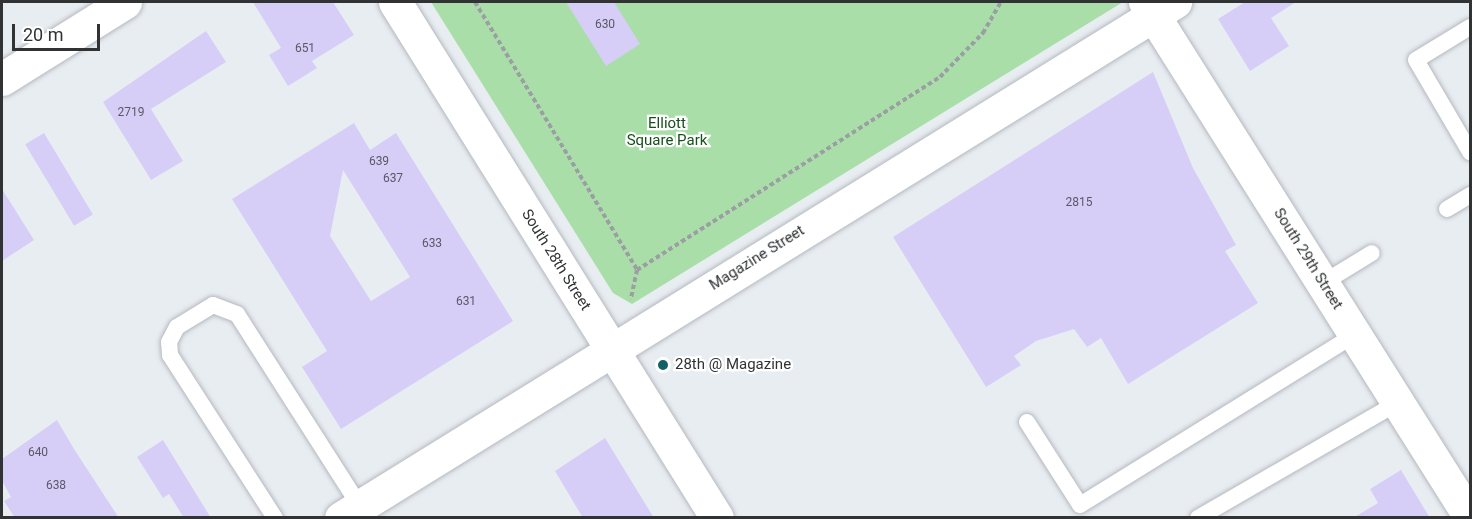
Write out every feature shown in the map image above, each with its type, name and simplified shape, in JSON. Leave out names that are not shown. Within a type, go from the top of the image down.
[{"type":"street","points":[[2,79],[125,2]]},
{"type":"street","name":"South 28th Street","points":[[395,2],[717,518]]},
{"type":"street","name":"Magazine Street","points":[[351,512],[1157,6]]},
{"type":"street","name":"South 29th Street","points":[[1157,6],[1323,283],[1470,517]]},
{"type":"lane","points":[[1470,27],[1416,60],[1470,152]]},
{"type":"lane","points":[[1447,209],[1470,195]]},
{"type":"lane","points":[[1323,283],[1372,253]]},
{"type":"lane","points":[[275,518],[170,356],[169,342],[177,327],[197,311],[213,305],[237,314],[351,512]]},
{"type":"lane","points":[[1027,422],[1080,505],[1356,334]]},
{"type":"lane","points":[[1198,518],[1399,402]]},
{"type":"path","points":[[475,2],[637,270],[631,299]]},
{"type":"path","points":[[637,270],[940,77],[983,33],[1001,2]]},
{"type":"green space","name":"Elliott Square Park","points":[[431,2],[1123,2],[632,304],[613,293]]},
{"type":"building","points":[[253,2],[333,2],[354,35],[312,61],[317,68],[288,86],[269,55],[281,48]]},
{"type":"building","points":[[566,2],[614,2],[640,44],[606,66]]},
{"type":"building","points":[[1245,2],[1296,2],[1271,18],[1289,46],[1250,71],[1218,19]]},
{"type":"building","points":[[206,31],[226,62],[151,109],[183,161],[151,180],[103,102]]},
{"type":"building","points":[[1153,72],[1193,168],[1236,245],[1225,251],[1258,303],[1128,384],[1101,338],[1087,347],[1074,329],[1036,341],[1014,356],[1021,365],[986,387],[893,237]]},
{"type":"building","points":[[354,123],[370,150],[396,133],[513,321],[341,429],[302,367],[327,351],[232,199]],"holes":[[[343,170],[410,277],[371,301],[330,236]]]},
{"type":"building","points":[[44,133],[93,214],[74,226],[25,144]]},
{"type":"building","points":[[2,189],[34,240],[2,261]]},
{"type":"building","points":[[57,420],[119,518],[15,518],[4,501],[11,497],[2,481],[2,459]]},
{"type":"building","points":[[605,438],[654,518],[583,518],[555,471]]},
{"type":"building","points":[[163,440],[211,518],[184,518],[169,494],[163,498],[137,457]]},
{"type":"building","points":[[1401,470],[1430,518],[1353,518],[1378,503],[1370,489]]},
{"type":"place","name":"28th @ Magazine","points":[[663,365]]}]
